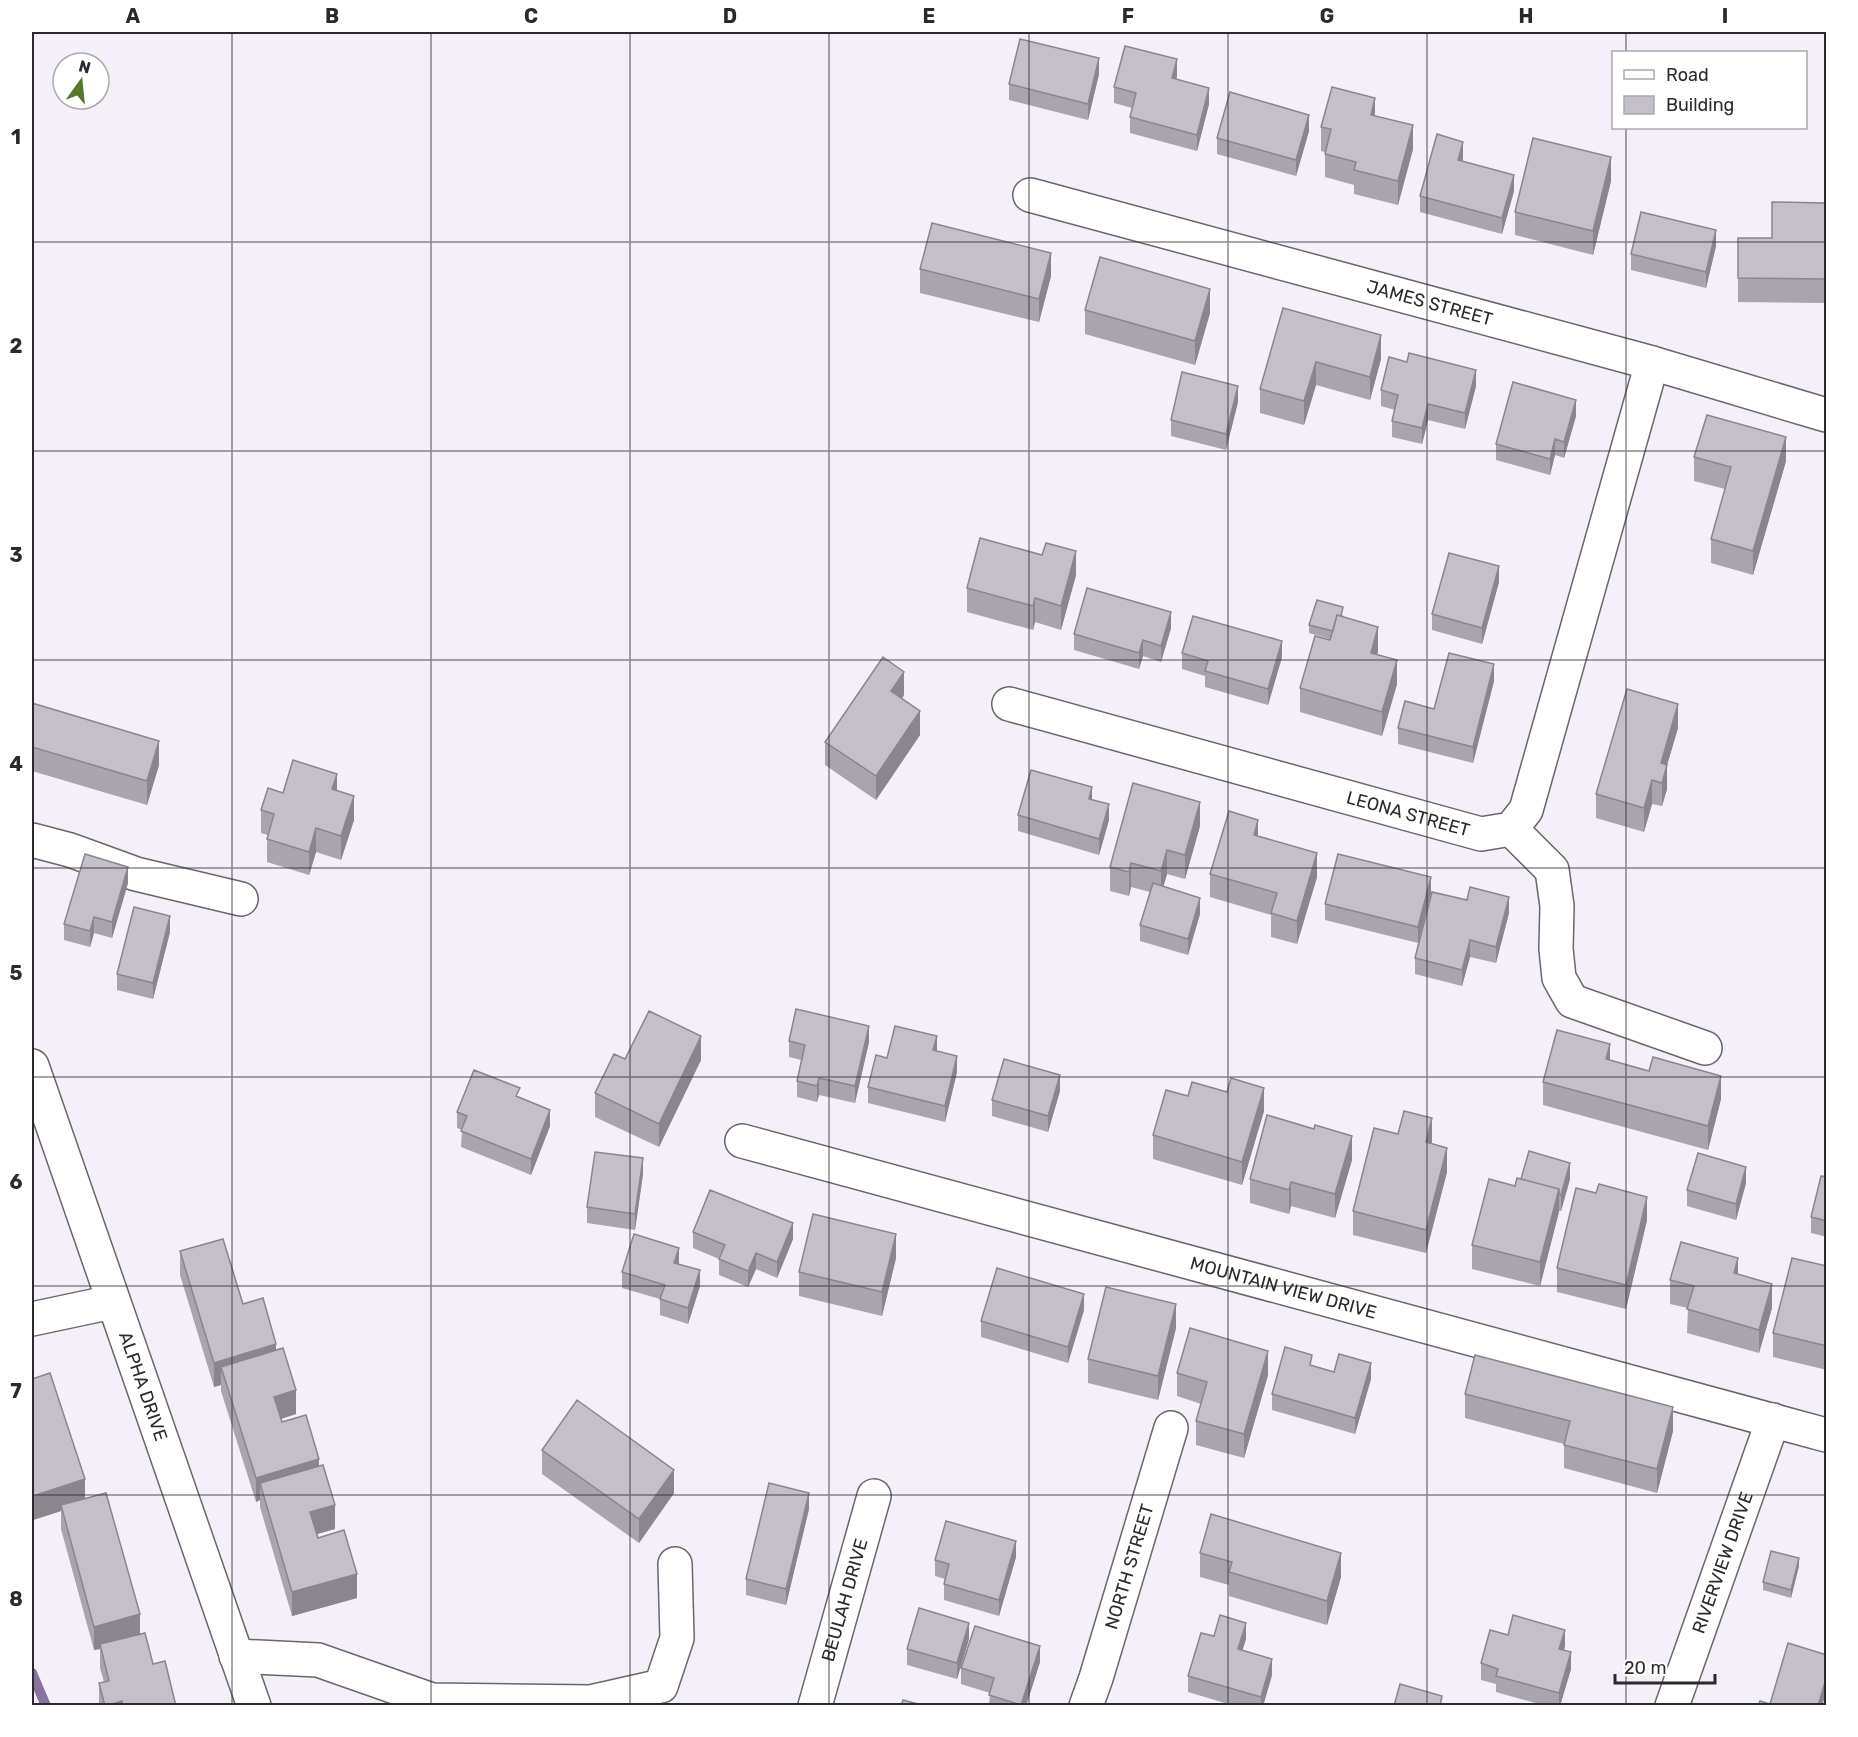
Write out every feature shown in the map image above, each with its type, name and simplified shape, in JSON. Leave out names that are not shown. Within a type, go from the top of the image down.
[{"type":"street","name":"JAMES STREET","points":[[1030,195],[1652,363],[1827,415]]},
{"type":"street","points":[[1652,363],[1526,810],[1511,829],[1552,870],[1557,906],[1556,949],[1559,978],[1572,1001],[1705,1048]]},
{"type":"street","name":"LEONA STREET","points":[[1009,704],[1481,834],[1511,829]]},
{"type":"street","points":[[32,840],[70,849],[136,874],[242,899]]},
{"type":"street","name":"ALPHA DRIVE","points":[[32,1066],[254,1706]]},
{"type":"street","name":"MOUNTAIN VIEW DRIVE","points":[[742,1141],[1827,1435]]},
{"type":"street","points":[[32,1320],[112,1302]]},
{"type":"street","name":"RIVERVIEW DRIVE","points":[[1672,1706],[1773,1420]]},
{"type":"street","name":"NORTH STREET","points":[[1086,1706],[1171,1428]]},
{"type":"street","name":"BEULAH DRIVE","points":[[815,1706],[874,1496]]},
{"type":"street","points":[[236,1656],[318,1660],[432,1700],[590,1702],[662,1686],[677,1638],[675,1564]]},
{"type":"building","points":[[1020,39],[1099,58],[1088,104],[1009,84]]},
{"type":"building","points":[[1125,46],[1177,59],[1172,78],[1209,88],[1197,135],[1130,117],[1136,93],[1114,87]]},
{"type":"building","points":[[1332,87],[1375,98],[1371,115],[1413,125],[1398,181],[1354,170],[1356,162],[1325,154],[1331,129],[1321,127]]},
{"type":"building","points":[[1230,92],[1309,115],[1296,160],[1217,138]]},
{"type":"building","points":[[1437,134],[1463,142],[1458,160],[1514,175],[1502,218],[1420,196]]},
{"type":"building","points":[[1533,138],[1611,157],[1593,231],[1515,212]]},
{"type":"building","points":[[1772,202],[1825,203],[1827,279],[1738,278],[1738,238],[1772,238]]},
{"type":"building","points":[[1641,212],[1716,230],[1706,272],[1631,254]]},
{"type":"building","points":[[932,223],[1051,253],[1039,299],[920,269]]},
{"type":"building","points":[[1100,257],[1210,289],[1195,341],[1085,310]]},
{"type":"building","points":[[1283,308],[1381,335],[1370,377],[1316,362],[1304,401],[1260,389]]},
{"type":"building","points":[[1409,353],[1476,370],[1465,413],[1428,404],[1422,428],[1392,421],[1398,395],[1381,390],[1389,357],[1407,362]]},
{"type":"building","points":[[1182,372],[1238,386],[1226,434],[1171,420]]},
{"type":"building","points":[[1513,382],[1576,400],[1564,442],[1555,439],[1550,459],[1496,444]]},
{"type":"building","points":[[1707,415],[1786,437],[1753,551],[1711,539],[1731,467],[1694,457]]},
{"type":"building","points":[[980,538],[1042,555],[1046,543],[1076,551],[1061,606],[1035,598],[1033,606],[967,588]]},
{"type":"building","points":[[1449,553],[1499,566],[1482,628],[1432,614]]},
{"type":"building","points":[[1087,588],[1171,612],[1161,646],[1143,640],[1139,653],[1074,634]]},
{"type":"building","points":[[1317,600],[1343,607],[1341,616],[1337,615],[1333,631],[1309,625]]},
{"type":"building","points":[[1337,615],[1378,627],[1371,653],[1397,660],[1382,712],[1300,688],[1315,636],[1330,640]]},
{"type":"building","points":[[1193,616],[1282,641],[1268,689],[1205,671],[1208,661],[1182,653]]},
{"type":"building","points":[[1449,653],[1494,664],[1473,747],[1398,728],[1405,701],[1434,709]]},
{"type":"building","points":[[883,657],[904,672],[891,691],[920,711],[876,776],[825,742]]},
{"type":"building","points":[[1627,689],[1678,704],[1661,763],[1667,765],[1662,783],[1652,780],[1644,808],[1596,794]]},
{"type":"building","points":[[32,703],[159,741],[147,781],[32,747]]},
{"type":"building","points":[[293,760],[337,774],[332,789],[354,796],[341,836],[316,828],[309,852],[267,839],[274,814],[261,810],[268,788],[283,793]]},
{"type":"building","points":[[1031,770],[1092,787],[1089,799],[1109,804],[1099,839],[1018,815]]},
{"type":"building","points":[[1133,783],[1200,802],[1185,855],[1167,850],[1161,871],[1131,863],[1129,872],[1110,867]]},
{"type":"building","points":[[1229,811],[1258,820],[1254,835],[1317,853],[1297,921],[1271,913],[1277,893],[1210,874]]},
{"type":"building","points":[[85,854],[128,867],[112,922],[94,917],[90,931],[64,924]]},
{"type":"building","points":[[1338,854],[1431,877],[1418,927],[1325,904]]},
{"type":"building","points":[[1153,883],[1200,898],[1188,939],[1140,925]]},
{"type":"building","points":[[1470,887],[1509,897],[1496,947],[1470,940],[1462,970],[1415,958],[1432,892],[1467,900]]},
{"type":"building","points":[[134,907],[170,916],[153,983],[117,974]]},
{"type":"building","points":[[796,1009],[869,1026],[855,1086],[819,1078],[817,1086],[797,1081],[805,1045],[789,1041]]},
{"type":"building","points":[[649,1011],[701,1036],[659,1124],[595,1093],[614,1054],[625,1059]]},
{"type":"building","points":[[895,1026],[937,1036],[933,1050],[957,1056],[945,1106],[868,1087],[876,1055],[887,1058]]},
{"type":"building","points":[[1557,1030],[1610,1044],[1606,1059],[1649,1071],[1653,1057],[1721,1076],[1708,1126],[1543,1082]]},
{"type":"building","points":[[1004,1059],[1060,1075],[1048,1116],[992,1100]]},
{"type":"building","points":[[474,1070],[520,1088],[516,1096],[550,1110],[531,1159],[461,1131],[467,1116],[457,1112]]},
{"type":"building","points":[[1231,1078],[1264,1088],[1242,1162],[1153,1135],[1166,1090],[1188,1096],[1192,1082],[1227,1092]]},
{"type":"building","points":[[1404,1111],[1432,1118],[1426,1142],[1447,1148],[1426,1230],[1353,1211],[1374,1128],[1398,1134]]},
{"type":"building","points":[[1267,1115],[1314,1129],[1315,1125],[1352,1136],[1335,1194],[1291,1182],[1289,1190],[1250,1179]]},
{"type":"building","points":[[1529,1151],[1570,1163],[1561,1195],[1559,1189],[1521,1179]]},
{"type":"building","points":[[595,1152],[643,1158],[635,1214],[587,1207]]},
{"type":"building","points":[[1698,1153],[1746,1167],[1736,1204],[1687,1190]]},
{"type":"building","points":[[1821,1176],[1827,1177],[1827,1221],[1811,1217]]},
{"type":"building","points":[[1517,1178],[1559,1189],[1540,1262],[1472,1245],[1489,1179],[1515,1186]]},
{"type":"building","points":[[1599,1184],[1647,1197],[1626,1285],[1557,1268],[1576,1188],[1596,1193]]},
{"type":"building","points":[[710,1190],[793,1223],[777,1262],[756,1253],[748,1271],[719,1259],[725,1245],[693,1232]]},
{"type":"building","points":[[813,1214],[896,1234],[882,1292],[799,1272]]},
{"type":"building","points":[[634,1234],[679,1248],[674,1263],[700,1270],[688,1308],[660,1299],[665,1285],[622,1272]]},
{"type":"building","points":[[223,1239],[243,1304],[263,1298],[276,1344],[214,1363],[180,1251]]},
{"type":"building","points":[[1681,1242],[1738,1258],[1734,1273],[1772,1284],[1759,1330],[1687,1309],[1694,1286],[1670,1280]]},
{"type":"building","points":[[1792,1258],[1827,1266],[1827,1346],[1773,1333]]},
{"type":"building","points":[[997,1268],[1084,1294],[1068,1347],[981,1321]]},
{"type":"building","points":[[1106,1287],[1176,1304],[1158,1376],[1088,1359]]},
{"type":"building","points":[[1190,1328],[1268,1351],[1244,1434],[1196,1421],[1207,1382],[1177,1373]]},
{"type":"building","points":[[1285,1347],[1312,1355],[1310,1365],[1334,1372],[1339,1354],[1371,1363],[1355,1418],[1272,1394]]},
{"type":"building","points":[[283,1348],[296,1390],[274,1397],[282,1422],[306,1415],[319,1459],[256,1478],[221,1367]]},
{"type":"building","points":[[1475,1355],[1673,1407],[1657,1469],[1564,1445],[1570,1421],[1465,1394]]},
{"type":"building","points":[[50,1373],[85,1479],[33,1496],[32,1379]]},
{"type":"building","points":[[577,1400],[674,1470],[639,1519],[542,1450]]},
{"type":"building","points":[[323,1465],[335,1505],[310,1512],[318,1538],[344,1530],[357,1574],[292,1592],[260,1483]]},
{"type":"building","points":[[769,1483],[809,1493],[786,1589],[746,1579]]},
{"type":"building","points":[[106,1493],[140,1614],[94,1627],[61,1505]]},
{"type":"building","points":[[1211,1514],[1341,1553],[1327,1601],[1229,1572],[1232,1562],[1200,1553]]},
{"type":"building","points":[[946,1521],[1016,1541],[999,1600],[944,1584],[949,1564],[935,1560]]},
{"type":"building","points":[[1771,1551],[1799,1558],[1791,1590],[1763,1582]]},
{"type":"building","points":[[919,1608],[969,1623],[957,1663],[907,1649]]},
{"type":"building","points":[[1220,1615],[1246,1623],[1238,1649],[1272,1659],[1261,1697],[1188,1676],[1201,1633],[1214,1636]]},
{"type":"building","points":[[1513,1615],[1565,1630],[1559,1649],[1571,1652],[1559,1693],[1496,1676],[1498,1669],[1481,1663],[1490,1630],[1508,1635]]},
{"type":"building","points":[[975,1626],[1040,1646],[1021,1705],[989,1695],[994,1678],[961,1668]]},
{"type":"building","points":[[145,1633],[153,1664],[165,1661],[176,1706],[123,1706],[122,1701],[105,1706],[99,1683],[109,1681],[100,1644]]},
{"type":"building","points":[[1788,1643],[1827,1655],[1827,1675],[1818,1706],[1758,1706],[1760,1701],[1770,1704]]},
{"type":"building","points":[[1400,1684],[1442,1696],[1440,1706],[1394,1706]]},
{"type":"building","points":[[903,1700],[926,1706],[901,1706]]},
{"type":"waterway","points":[[32,1673],[46,1706]]}]
